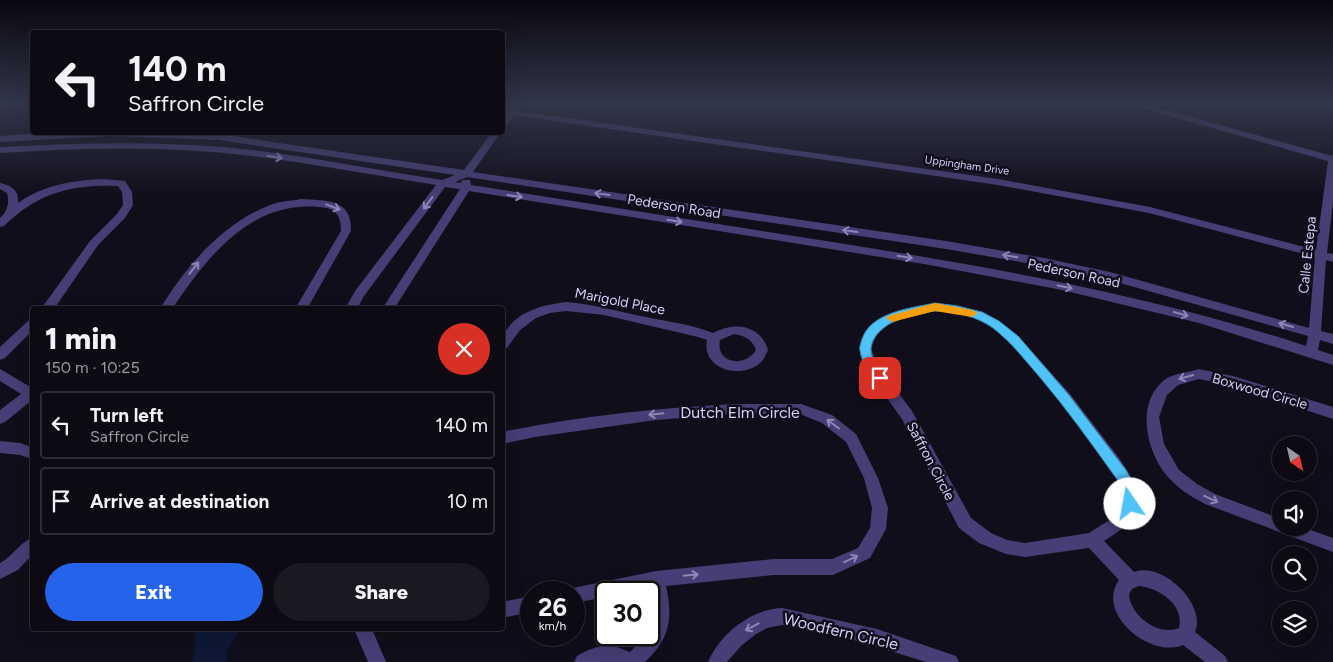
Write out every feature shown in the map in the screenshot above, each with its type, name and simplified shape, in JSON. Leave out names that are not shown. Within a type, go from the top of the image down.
[{"type":"street","name":"Uppingham Drive","points":[[661,134],[998,182],[1150,210],[1333,258]]},
{"type":"street","points":[[1240,134],[1333,160]]},
{"type":"street","name":"Pederson Road","points":[[0,139],[67,135]]},
{"type":"street","name":"Pederson Road","points":[[176,135],[219,137],[946,245],[1044,262],[1110,276],[1333,339]]},
{"type":"street","points":[[353,306],[359,294],[442,184],[466,174],[495,135]]},
{"type":"street","name":"Pederson Road","points":[[0,150],[126,145],[214,149],[442,184],[1013,276],[1134,301],[1333,360]]},
{"type":"street","name":"Calle Estepa","points":[[1311,352],[1315,333],[1321,255],[1333,160]]},
{"type":"street","points":[[390,306],[466,188],[466,174]]},
{"type":"street","points":[[0,224],[10,213],[42,193],[63,186],[101,181],[120,183],[127,192],[128,205],[121,216],[94,243],[49,306]]},
{"type":"street","points":[[0,186],[6,187],[14,193],[15,199],[10,213]]},
{"type":"street","points":[[168,306],[199,262],[228,234],[244,222],[257,214],[285,204],[315,202],[328,204],[342,211],[347,218],[346,231],[303,306]]},
{"type":"street","name":"Marigold Place","points":[[505,341],[516,327],[527,318],[544,310],[560,306],[580,306],[609,312],[645,322],[682,328],[714,338]]},
{"type":"street","name":"Saffron Circle","points":[[935,307],[978,315],[996,324],[1014,339],[1065,398],[1114,462],[1129,486],[1130,504],[1125,518],[1092,540],[1025,550],[1006,547],[992,541],[965,523],[907,415],[871,366],[865,349],[869,336],[881,323],[899,315],[935,307]]},
{"type":"street","points":[[0,355],[30,326]]},
{"type":"street","points":[[0,374],[30,392]]},
{"type":"street","name":"Boxwood Circle","points":[[1272,523],[1210,499],[1192,489],[1174,474],[1157,445],[1155,436],[1152,417],[1161,392],[1174,381],[1199,374],[1234,381],[1333,413]]},
{"type":"street","points":[[0,418],[30,395]]},
{"type":"street","name":"Dutch Elm Circle","points":[[505,437],[535,431],[656,414],[734,409],[801,410],[827,419],[851,438],[871,478],[880,508],[878,529],[864,553],[833,567],[773,567],[656,579],[585,593]]},
{"type":"street","points":[[0,447],[20,449],[30,452]]},
{"type":"street","points":[[1308,536],[1333,545]]},
{"type":"street","points":[[1092,540],[1130,580]]},
{"type":"street","points":[[0,571],[12,565],[30,547]]},
{"type":"street","points":[[1139,578],[1149,579],[1160,583],[1175,594],[1186,608],[1189,618],[1188,628],[1184,635],[1176,639],[1166,640],[1154,637],[1133,622],[1121,602],[1120,593],[1124,585],[1130,580],[1139,578]]},
{"type":"street","points":[[632,662],[652,644],[660,628],[662,605],[656,579]]},
{"type":"street","points":[[505,609],[520,606]]},
{"type":"street","name":"Woodfern Circle","points":[[718,662],[723,651],[749,627],[778,616],[816,623],[916,649],[950,662]]},
{"type":"street","points":[[364,631],[377,662]]},
{"type":"street","points":[[1184,635],[1219,662]]},
{"type":"street","points":[[583,662],[593,656],[604,653],[616,654],[628,662]]},
{"type":"water","points":[[196,631],[238,631],[227,652],[227,662],[192,662]]},
{"type":"slow traffic","points":[[892,318],[935,307],[972,313]]},
{"type":"route","points":[[880,378],[871,366],[865,349],[869,336],[881,323],[899,315],[935,307],[978,315],[996,324],[1014,339],[1065,398],[1114,462],[1129,486],[1130,504]]}]
